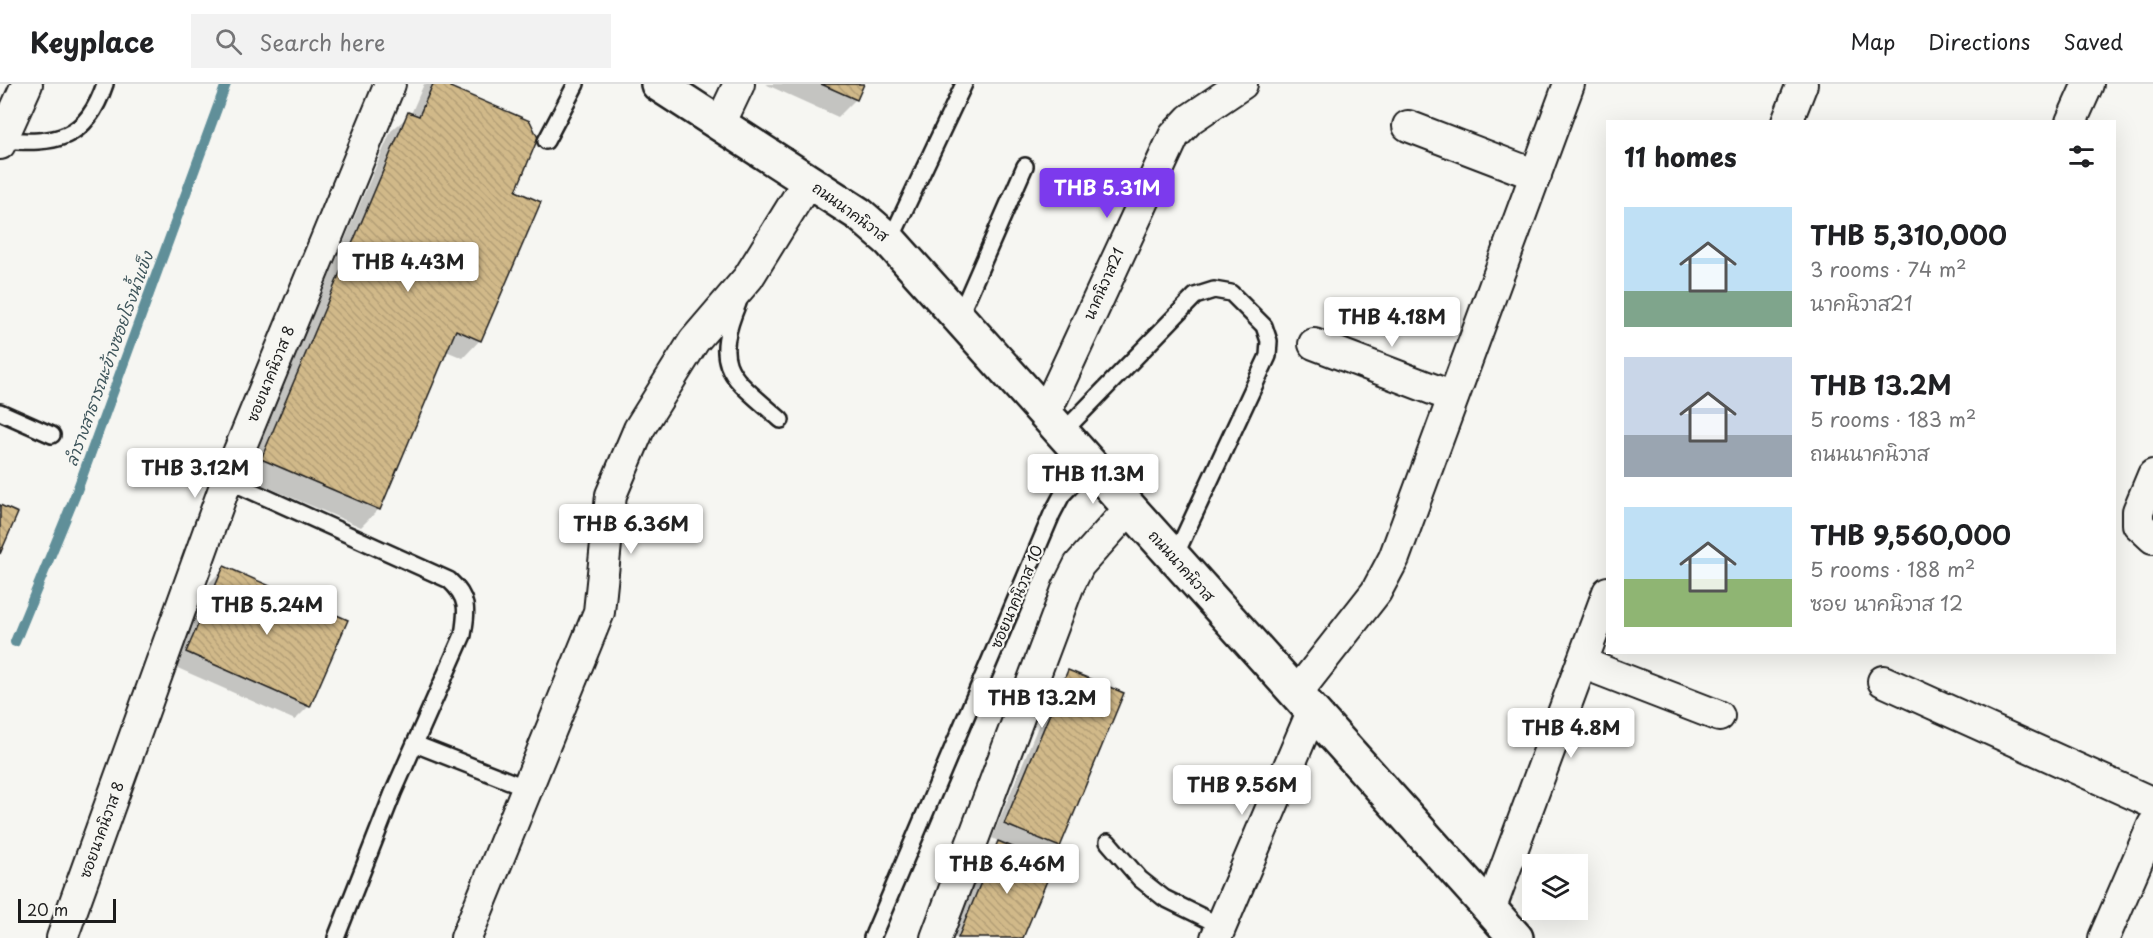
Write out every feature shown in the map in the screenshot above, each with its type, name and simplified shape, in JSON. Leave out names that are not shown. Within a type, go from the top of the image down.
[{"type":"main road","name":"ถนนนาคนิวาส","points":[[658,84],[859,214],[890,241],[1516,938]]},
{"type":"street","points":[[1,142],[27,84]]},
{"type":"street","points":[[720,124],[739,84]]},
{"type":"street","name":"นาคนิวาส21","points":[[1053,423],[1174,136],[1190,119],[1242,84]]},
{"type":"street","points":[[1218,932],[1304,703],[1376,592],[1394,558],[1569,84]]},
{"type":"street","points":[[1788,120],[1802,84]]},
{"type":"street","points":[[2072,120],[2088,84]]},
{"type":"street","name":"ซอยนาคนิวาส 8","points":[[62,938],[227,480],[387,85]]},
{"type":"street","points":[[1408,126],[1536,175]]},
{"type":"street","points":[[466,938],[599,612],[611,495],[639,429],[694,341],[748,278],[808,181]]},
{"type":"street","points":[[1314,344],[1453,397]]},
{"type":"street","points":[[2153,475],[2138,511],[2138,524],[2153,538]]},
{"type":"street","points":[[936,938],[1068,587],[1079,565],[1130,508]]},
{"type":"street","points":[[1490,910],[1606,597]]},
{"type":"street","points":[[1582,663],[1719,716]]},
{"type":"street","points":[[1883,681],[2153,803]]},
{"type":"street","points":[[2104,938],[2153,825]]},
{"type":"lane","points":[[1,142],[41,143],[65,138],[98,106],[105,84]]},
{"type":"lane","points":[[546,141],[576,84]]},
{"type":"lane","points":[[890,241],[964,84]]},
{"type":"lane","points":[[959,317],[1025,166]]},
{"type":"lane","points":[[748,278],[726,332],[727,366],[735,380],[781,420]]},
{"type":"lane","points":[[1053,423],[1195,296],[1214,290],[1231,293],[1264,326],[1269,341],[1268,356],[1174,558]]},
{"type":"lane","points":[[0,412],[52,435]]},
{"type":"lane","name":"ซอยนาคนิวาส 10","points":[[872,938],[1052,514],[1062,495],[1091,465]]},
{"type":"lane","points":[[227,480],[449,580],[461,591],[467,610],[463,635],[415,744],[336,938]]},
{"type":"lane","points":[[415,744],[527,788]]},
{"type":"lane","points":[[1108,842],[1140,879],[1164,898],[1218,932]]},
{"type":"building","points":[[433,84],[452,84],[450,87],[530,121],[538,138],[516,191],[541,202],[481,341],[456,330],[380,510],[261,459],[408,112],[419,116]]},
{"type":"building","points":[[821,84],[864,84],[857,100]]},
{"type":"building","points":[[0,505],[18,513],[0,554]]},
{"type":"building","points":[[224,566],[348,620],[310,707],[186,652]]},
{"type":"building","points":[[1068,670],[1124,693],[1060,847],[1004,824]]},
{"type":"building","points":[[998,841],[1054,864],[1023,938],[958,938]]},
{"type":"waterway","name":"ลำรางสาธารณะข้างซอยโรงน้ำแข็ง","points":[[15,642],[75,496],[226,84]]}]
